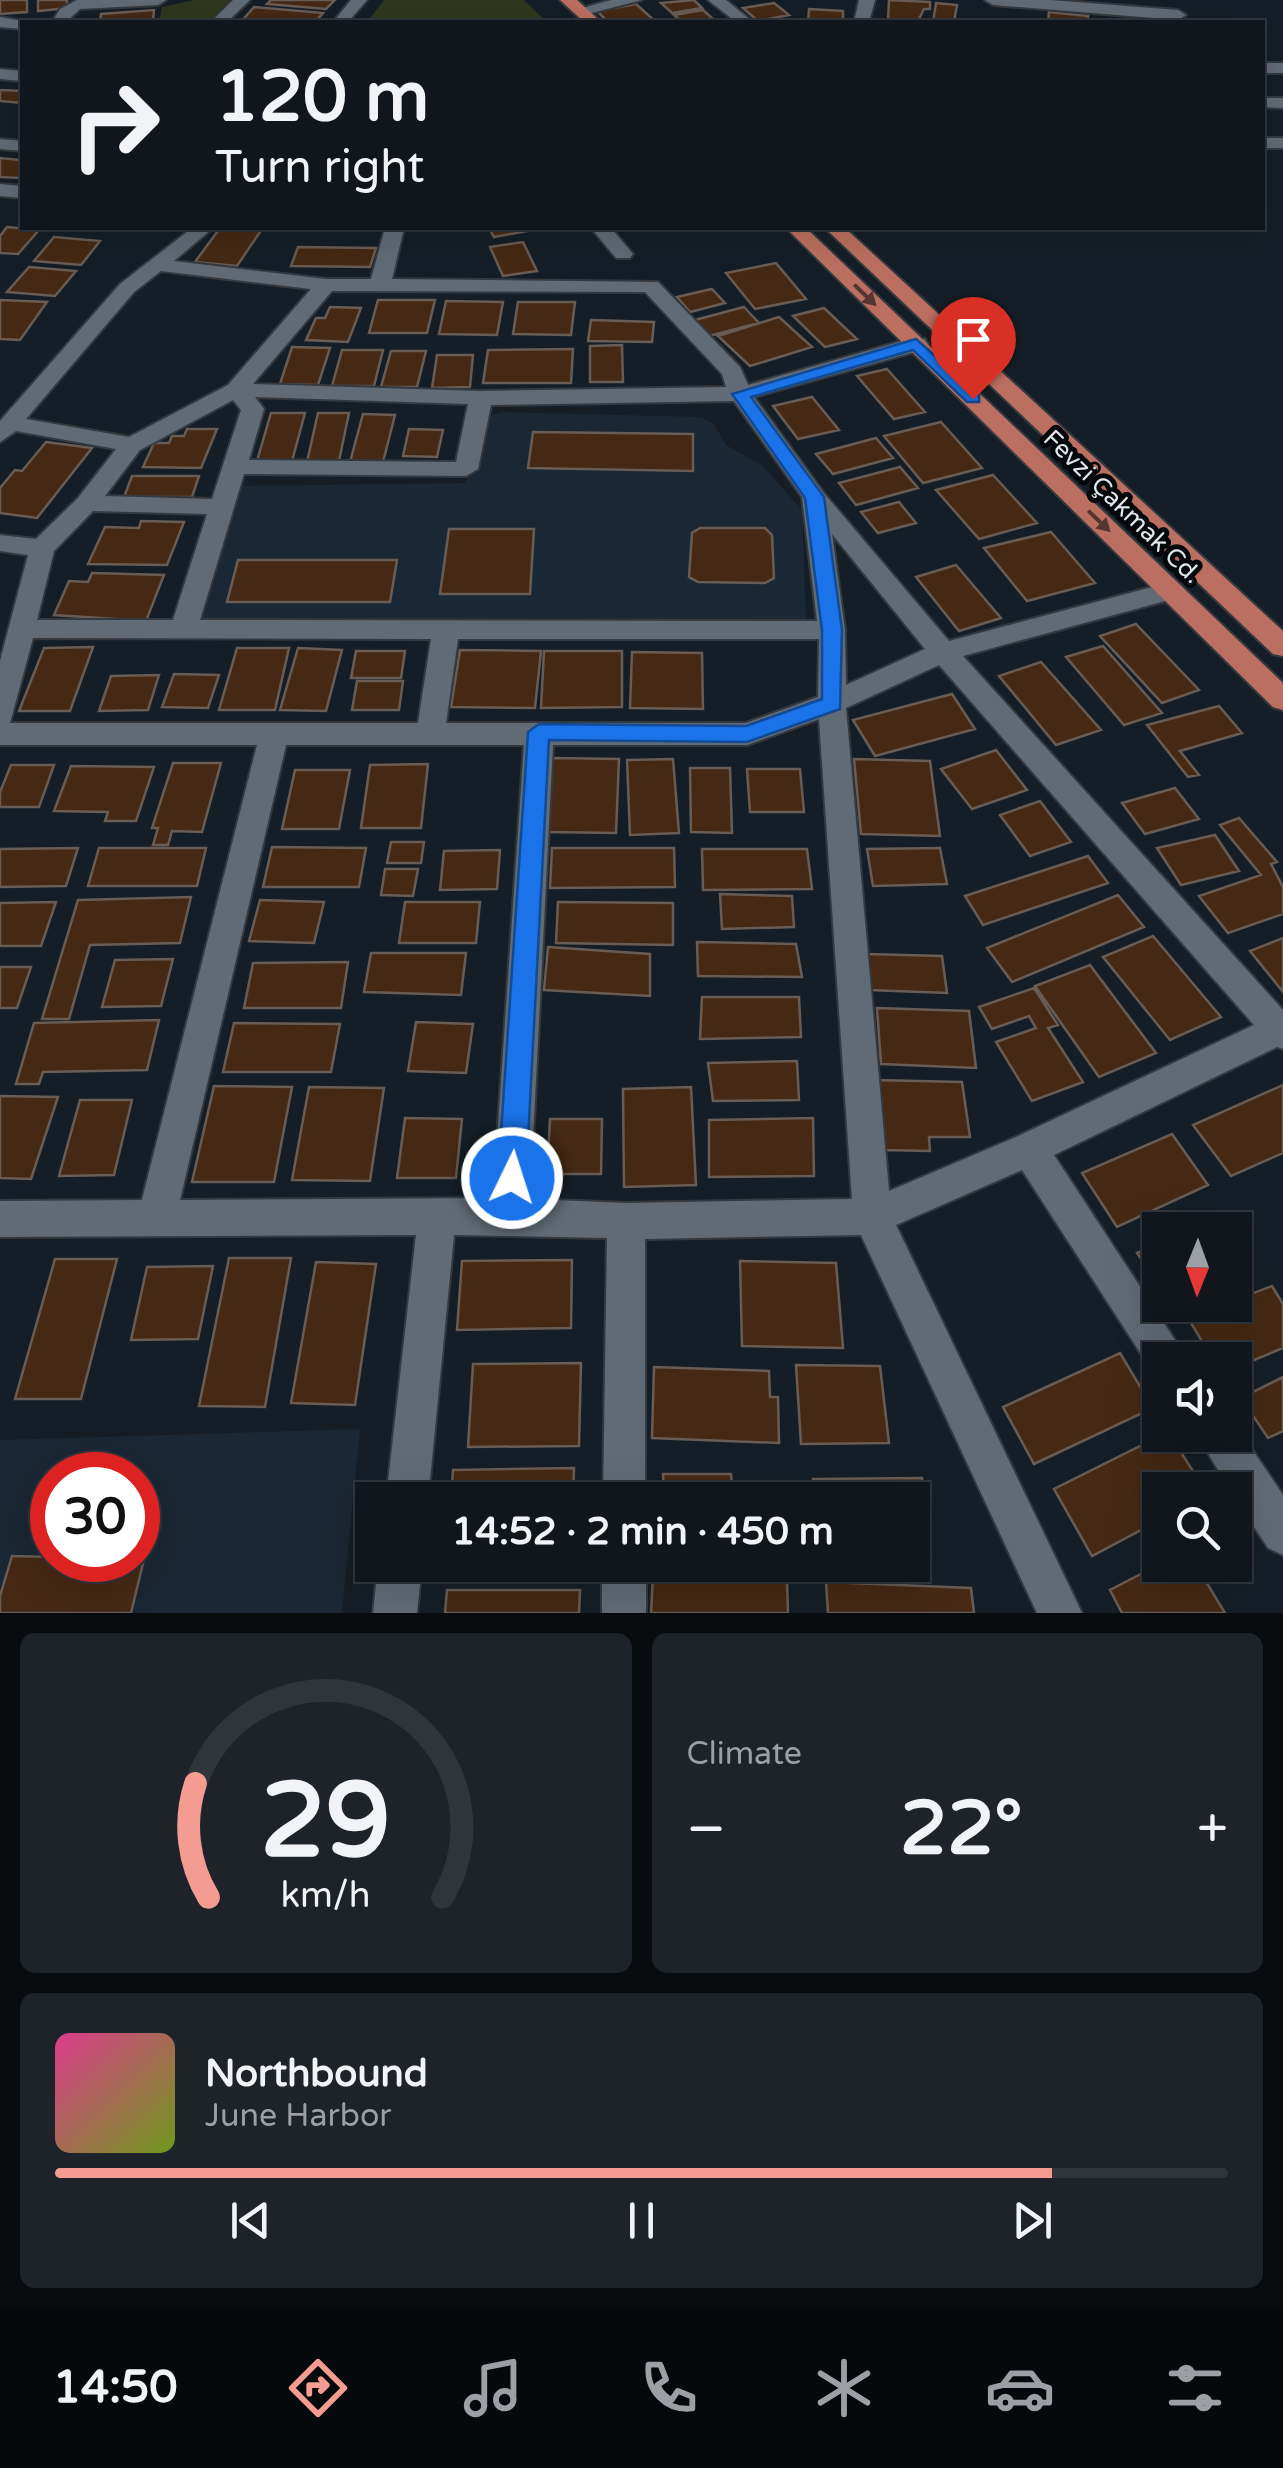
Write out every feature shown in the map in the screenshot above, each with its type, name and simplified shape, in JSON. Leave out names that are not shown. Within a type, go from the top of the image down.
[{"type":"main road","name":"Fevzi Çakmak Cd.","points":[[797,230],[1283,700]]},
{"type":"main road","name":"Fevzi Çakmak Cd.","points":[[836,230],[1283,646]]},
{"type":"street","points":[[60,20],[76,5],[158,0]]},
{"type":"street","points":[[220,20],[242,0]]},
{"type":"street","points":[[342,20],[359,0]]},
{"type":"street","points":[[574,5],[634,0]]},
{"type":"street","points":[[716,0],[741,20]]},
{"type":"street","points":[[993,0],[1178,12]]},
{"type":"street","points":[[5,429],[126,288],[202,230]]},
{"type":"street","points":[[380,285],[394,230]]},
{"type":"street","points":[[604,230],[623,254]]},
{"type":"street","points":[[0,1219],[510,1216],[626,1222],[872,1217],[1282,1031],[943,652],[814,497],[740,394],[732,372],[651,286],[326,285],[159,265]]},
{"type":"street","points":[[0,716],[42,548],[87,503],[132,445],[236,390],[326,285]]},
{"type":"street","points":[[236,390],[481,398],[740,394],[916,344]]},
{"type":"street","points":[[184,628],[253,408],[236,390]]},
{"type":"street","points":[[237,467],[466,469],[481,398]]},
{"type":"street","points":[[5,429],[132,445]]},
{"type":"street","points":[[814,497],[832,630],[832,704],[872,1217],[1060,1613]]},
{"type":"street","points":[[87,503],[224,507]]},
{"type":"street","points":[[0,543],[42,548]]},
{"type":"street","points":[[0,734],[747,734],[832,704],[943,652],[1171,591]]},
{"type":"street","points":[[24,629],[832,630]]},
{"type":"street","points":[[432,732],[445,632]]},
{"type":"street","points":[[510,1216],[539,732]]},
{"type":"street","points":[[157,1216],[274,733]]},
{"type":"street","points":[[1028,1149],[1156,1342]]},
{"type":"street","points":[[409,1482],[436,1218]]},
{"type":"street","points":[[624,1482],[626,1222]]},
{"type":"street","points":[[1229,1452],[1283,1534]]},
{"type":"street","points":[[395,1613],[398,1582]]},
{"type":"street","points":[[624,1582],[624,1613]]},
{"type":"shaded area","points":[[503,412],[701,417],[714,424],[726,445],[762,465],[802,510],[806,619],[194,621],[238,486],[466,483],[486,422]]},
{"type":"shaded area","points":[[360,1429],[342,1613],[0,1613],[0,1440]]},
{"type":"green space","points":[[194,0],[231,0],[210,20],[159,20],[162,7]]},
{"type":"green space","points":[[384,0],[524,0],[545,20],[369,20]]},
{"type":"building","points":[[0,0],[27,0],[27,12],[0,14]]},
{"type":"building","points":[[38,0],[67,0],[67,8],[38,11]]},
{"type":"building","points":[[271,0],[335,0],[326,9],[267,4]]},
{"type":"building","points":[[694,0],[702,8],[672,13],[661,3]]},
{"type":"building","points":[[889,0],[930,2],[930,9],[924,9],[918,20],[888,20]]},
{"type":"building","points":[[774,3],[789,15],[757,20],[743,8]]},
{"type":"building","points":[[936,3],[957,5],[954,20],[933,20]]},
{"type":"building","points":[[636,4],[654,20],[606,20],[597,11]]},
{"type":"building","points":[[254,7],[323,13],[317,20],[243,20]]},
{"type":"building","points":[[809,9],[843,11],[843,20],[808,20]]},
{"type":"building","points":[[154,10],[153,20],[100,20],[101,14]]},
{"type":"building","points":[[703,10],[713,19],[680,20],[674,15]]},
{"type":"building","points":[[1049,12],[1088,16],[1087,20],[1048,20]]},
{"type":"building","points":[[0,90],[20,91],[20,103],[0,101]]},
{"type":"building","points":[[0,158],[19,160],[20,178],[0,177]]},
{"type":"building","points":[[7,227],[39,230],[18,254],[0,253],[0,236]]},
{"type":"building","points":[[219,230],[261,230],[237,266],[195,262]]},
{"type":"building","points":[[490,230],[527,231],[494,237]]},
{"type":"building","points":[[54,237],[100,241],[81,265],[34,261]]},
{"type":"building","points":[[523,242],[537,271],[503,276],[490,247]]},
{"type":"building","points":[[298,247],[376,248],[370,267],[291,266]]},
{"type":"building","points":[[776,263],[806,299],[755,309],[726,273]]},
{"type":"building","points":[[29,267],[76,271],[55,296],[7,292]]},
{"type":"building","points":[[712,289],[725,303],[690,312],[677,297]]},
{"type":"building","points":[[378,300],[435,300],[427,333],[369,333]]},
{"type":"building","points":[[0,301],[47,302],[20,340],[0,339]]},
{"type":"building","points":[[446,301],[503,302],[497,335],[439,334]]},
{"type":"building","points":[[518,302],[575,302],[571,335],[513,334]]},
{"type":"building","points":[[330,307],[361,308],[348,342],[306,340],[316,318],[325,318]]},
{"type":"building","points":[[744,307],[759,323],[709,336],[695,320]]},
{"type":"building","points":[[824,308],[857,339],[825,347],[793,316]]},
{"type":"building","points":[[779,317],[812,347],[750,366],[718,336]]},
{"type":"building","points":[[591,320],[654,322],[652,342],[588,341]]},
{"type":"building","points":[[622,345],[623,382],[590,382],[590,346]]},
{"type":"building","points":[[292,347],[330,348],[318,385],[280,384]]},
{"type":"building","points":[[573,349],[571,383],[483,383],[488,350]]},
{"type":"building","points":[[342,350],[383,350],[374,386],[332,386]]},
{"type":"building","points":[[391,351],[426,351],[417,387],[381,387]]},
{"type":"building","points":[[437,355],[473,355],[470,387],[432,388]]},
{"type":"building","points":[[887,369],[925,412],[894,419],[857,376]]},
{"type":"building","points":[[812,397],[839,430],[798,439],[773,406]]},
{"type":"building","points":[[271,413],[305,413],[292,461],[257,461]]},
{"type":"building","points":[[318,413],[349,413],[339,461],[307,462]]},
{"type":"building","points":[[363,414],[395,415],[383,462],[350,462]]},
{"type":"building","points":[[941,422],[982,468],[923,483],[884,436]]},
{"type":"building","points":[[187,429],[217,429],[201,468],[143,467],[154,443],[169,443],[172,436],[184,436]]},
{"type":"building","points":[[409,429],[443,430],[437,457],[403,456]]},
{"type":"building","points":[[533,432],[693,434],[693,471],[528,468]]},
{"type":"building","points":[[876,438],[893,458],[833,474],[816,454]]},
{"type":"building","points":[[46,442],[92,448],[37,518],[0,513],[0,488],[15,470],[22,471]]},
{"type":"building","points":[[900,467],[918,488],[856,505],[839,483]]},
{"type":"building","points":[[993,475],[1037,523],[979,539],[936,490]]},
{"type":"building","points":[[132,476],[199,476],[192,497],[124,497]]},
{"type":"building","points":[[899,502],[916,523],[878,533],[861,512]]},
{"type":"building","points":[[141,521],[184,522],[167,565],[88,564],[105,527],[139,528]]},
{"type":"building","points":[[700,528],[765,528],[772,535],[774,578],[765,583],[698,582],[689,577],[692,533]]},
{"type":"building","points":[[449,529],[534,529],[530,594],[440,594]]},
{"type":"building","points":[[1051,532],[1095,583],[1027,601],[984,548]]},
{"type":"building","points":[[238,560],[397,560],[390,602],[227,602]]},
{"type":"building","points":[[956,565],[1001,618],[959,631],[916,577]]},
{"type":"building","points":[[92,573],[164,575],[146,621],[54,615],[69,581],[88,582]]},
{"type":"building","points":[[1136,624],[1199,690],[1162,703],[1100,636]]},
{"type":"building","points":[[1103,646],[1162,713],[1124,725],[1066,657]]},
{"type":"building","points":[[93,647],[70,711],[19,711],[44,648]]},
{"type":"building","points":[[237,648],[289,648],[275,710],[219,710]]},
{"type":"building","points":[[298,648],[342,650],[326,711],[280,710]]},
{"type":"building","points":[[460,650],[541,651],[535,708],[451,707]]},
{"type":"building","points":[[356,651],[405,651],[401,678],[351,678]]},
{"type":"building","points":[[544,651],[622,651],[622,707],[541,708]]},
{"type":"building","points":[[632,652],[702,653],[703,709],[630,708]]},
{"type":"building","points":[[1041,662],[1101,730],[1056,745],[999,676]]},
{"type":"building","points":[[174,674],[219,675],[208,708],[162,707]]},
{"type":"building","points":[[159,675],[148,710],[99,711],[111,676]]},
{"type":"building","points":[[357,681],[403,681],[399,710],[352,710]]},
{"type":"building","points":[[952,694],[975,729],[875,756],[853,720]]},
{"type":"building","points":[[1219,706],[1242,733],[1180,751],[1199,775],[1188,777],[1147,725]]},
{"type":"building","points":[[996,750],[1027,790],[972,809],[941,769]]},
{"type":"building","points":[[553,758],[619,759],[616,833],[546,832]]},
{"type":"building","points":[[673,759],[679,833],[630,835],[627,760]]},
{"type":"building","points":[[854,759],[930,761],[940,836],[861,834]]},
{"type":"building","points":[[173,763],[221,763],[202,832],[172,831],[168,845],[153,845],[158,828],[152,828]]},
{"type":"building","points":[[428,764],[421,828],[361,828],[370,765]]},
{"type":"building","points":[[11,765],[54,765],[39,807],[0,807],[0,792]]},
{"type":"building","points":[[71,766],[154,767],[136,821],[105,821],[108,812],[54,811]]},
{"type":"building","points":[[690,768],[730,768],[732,833],[691,832]]},
{"type":"building","points":[[747,769],[800,769],[804,812],[750,812]]},
{"type":"building","points":[[295,770],[350,770],[339,829],[282,829]]},
{"type":"building","points":[[1175,788],[1199,819],[1145,834],[1122,803]]},
{"type":"building","points":[[1040,801],[1071,842],[1030,856],[1000,815]]},
{"type":"building","points":[[1239,818],[1277,862],[1271,864],[1283,887],[1283,914],[1228,933],[1199,896],[1261,875],[1220,825]]},
{"type":"building","points":[[1215,835],[1239,871],[1181,885],[1157,848]]},
{"type":"building","points":[[391,842],[424,842],[421,863],[387,863]]},
{"type":"building","points":[[272,847],[366,848],[359,887],[263,887]]},
{"type":"building","points":[[78,848],[66,886],[0,887],[0,849]]},
{"type":"building","points":[[99,848],[206,848],[197,886],[88,886]]},
{"type":"building","points":[[552,848],[674,848],[675,887],[550,888]]},
{"type":"building","points":[[940,848],[947,884],[873,886],[867,849]]},
{"type":"building","points":[[702,849],[807,849],[812,889],[703,890]]},
{"type":"building","points":[[500,850],[497,889],[440,890],[444,851]]},
{"type":"building","points":[[1088,856],[1108,883],[983,925],[965,896]]},
{"type":"building","points":[[385,869],[418,869],[413,896],[381,895]]},
{"type":"building","points":[[720,894],[792,896],[794,927],[722,929]]},
{"type":"building","points":[[1118,895],[1144,927],[1012,982],[987,948]]},
{"type":"building","points":[[191,897],[180,943],[90,945],[69,1019],[42,1019],[78,900]]},
{"type":"building","points":[[260,900],[324,902],[314,943],[249,941]]},
{"type":"building","points":[[56,902],[41,946],[0,946],[0,903]]},
{"type":"building","points":[[405,902],[480,902],[476,943],[399,943]]},
{"type":"building","points":[[558,902],[673,903],[673,945],[556,943]]},
{"type":"building","points":[[1153,936],[1221,1017],[1170,1040],[1103,957]]},
{"type":"building","points":[[1283,938],[1283,992],[1250,951]]},
{"type":"building","points":[[697,942],[796,944],[802,977],[698,976]]},
{"type":"building","points":[[548,947],[650,954],[650,996],[544,990]]},
{"type":"building","points":[[371,953],[466,953],[461,995],[364,992]]},
{"type":"building","points":[[866,954],[942,956],[947,993],[869,990]]},
{"type":"building","points":[[173,959],[161,1006],[102,1007],[115,960]]},
{"type":"building","points":[[348,962],[341,1008],[244,1008],[253,963]]},
{"type":"building","points":[[1090,965],[1156,1053],[1099,1077],[1035,986]]},
{"type":"building","points":[[0,967],[31,967],[17,1008],[0,1008]]},
{"type":"building","points":[[1034,988],[1058,1025],[1048,1028],[1083,1082],[1032,1101],[996,1042],[1036,1028],[1029,1016],[992,1029],[979,1007]]},
{"type":"building","points":[[702,997],[799,997],[801,1037],[700,1039]]},
{"type":"building","points":[[877,1008],[969,1011],[976,1068],[881,1064]]},
{"type":"building","points":[[159,1020],[147,1070],[43,1072],[39,1084],[16,1084],[34,1023]]},
{"type":"building","points":[[416,1022],[473,1024],[466,1073],[408,1071]]},
{"type":"building","points":[[234,1023],[340,1024],[331,1072],[223,1072]]},
{"type":"building","points":[[797,1061],[799,1100],[713,1101],[708,1063]]},
{"type":"building","points":[[874,1080],[962,1082],[970,1137],[929,1137],[930,1151],[880,1150]]},
{"type":"building","points":[[1283,1085],[1283,1153],[1231,1176],[1193,1125]]},
{"type":"building","points":[[214,1086],[292,1087],[274,1182],[192,1182]]},
{"type":"building","points":[[309,1087],[384,1088],[370,1181],[292,1180]]},
{"type":"building","points":[[691,1087],[696,1185],[624,1187],[623,1089]]},
{"type":"building","points":[[0,1096],[58,1097],[31,1179],[0,1178]]},
{"type":"building","points":[[80,1100],[132,1100],[114,1175],[59,1176]]},
{"type":"building","points":[[405,1118],[462,1119],[456,1178],[397,1178]]},
{"type":"building","points":[[813,1118],[814,1176],[709,1177],[709,1120]]},
{"type":"building","points":[[550,1119],[602,1119],[601,1174],[547,1174]]},
{"type":"building","points":[[1172,1134],[1208,1185],[1142,1212],[1117,1227],[1082,1173]]},
{"type":"building","points":[[229,1258],[291,1258],[265,1407],[199,1406]]},
{"type":"building","points":[[55,1259],[117,1259],[81,1399],[15,1399]]},
{"type":"building","points":[[572,1260],[571,1328],[457,1330],[462,1261]]},
{"type":"building","points":[[740,1261],[836,1263],[843,1348],[742,1346]]},
{"type":"building","points":[[316,1262],[376,1264],[355,1405],[291,1403]]},
{"type":"building","points":[[213,1266],[198,1339],[131,1340],[147,1267]]},
{"type":"building","points":[[1272,1286],[1283,1304],[1283,1348],[1252,1361],[1252,1342],[1202,1342],[1190,1322],[1252,1322],[1252,1294]]},
{"type":"building","points":[[1120,1353],[1142,1390],[1142,1413],[1034,1464],[1003,1407]]},
{"type":"building","points":[[581,1363],[579,1446],[468,1447],[473,1364]]},
{"type":"building","points":[[796,1365],[880,1366],[889,1443],[801,1444]]},
{"type":"building","points":[[654,1367],[769,1371],[770,1397],[778,1397],[779,1443],[652,1438]]},
{"type":"building","points":[[1283,1377],[1283,1431],[1268,1438],[1252,1414],[1252,1392]]},
{"type":"building","points":[[1142,1445],[1142,1452],[1181,1452],[1194,1472],[1142,1472],[1142,1530],[1092,1556],[1054,1489]]},
{"type":"building","points":[[574,1468],[574,1482],[452,1482],[453,1470]]},
{"type":"building","points":[[663,1474],[731,1474],[732,1482],[663,1482]]},
{"type":"building","points":[[922,1478],[922,1482],[813,1482],[813,1479]]},
{"type":"building","points":[[12,1556],[30,1556],[30,1582],[138,1582],[131,1613],[0,1613],[0,1596]]},
{"type":"building","points":[[1142,1573],[1142,1582],[1206,1582],[1225,1613],[1122,1613],[1110,1590]]},
{"type":"building","points":[[653,1582],[787,1582],[788,1613],[651,1613]]},
{"type":"building","points":[[826,1582],[971,1588],[974,1613],[828,1613]]},
{"type":"building","points":[[447,1590],[580,1590],[579,1613],[445,1613]]},
{"type":"route","points":[[512,1178],[539,732],[747,734],[832,704],[832,630],[814,497],[740,394],[916,344],[973,399]]}]
